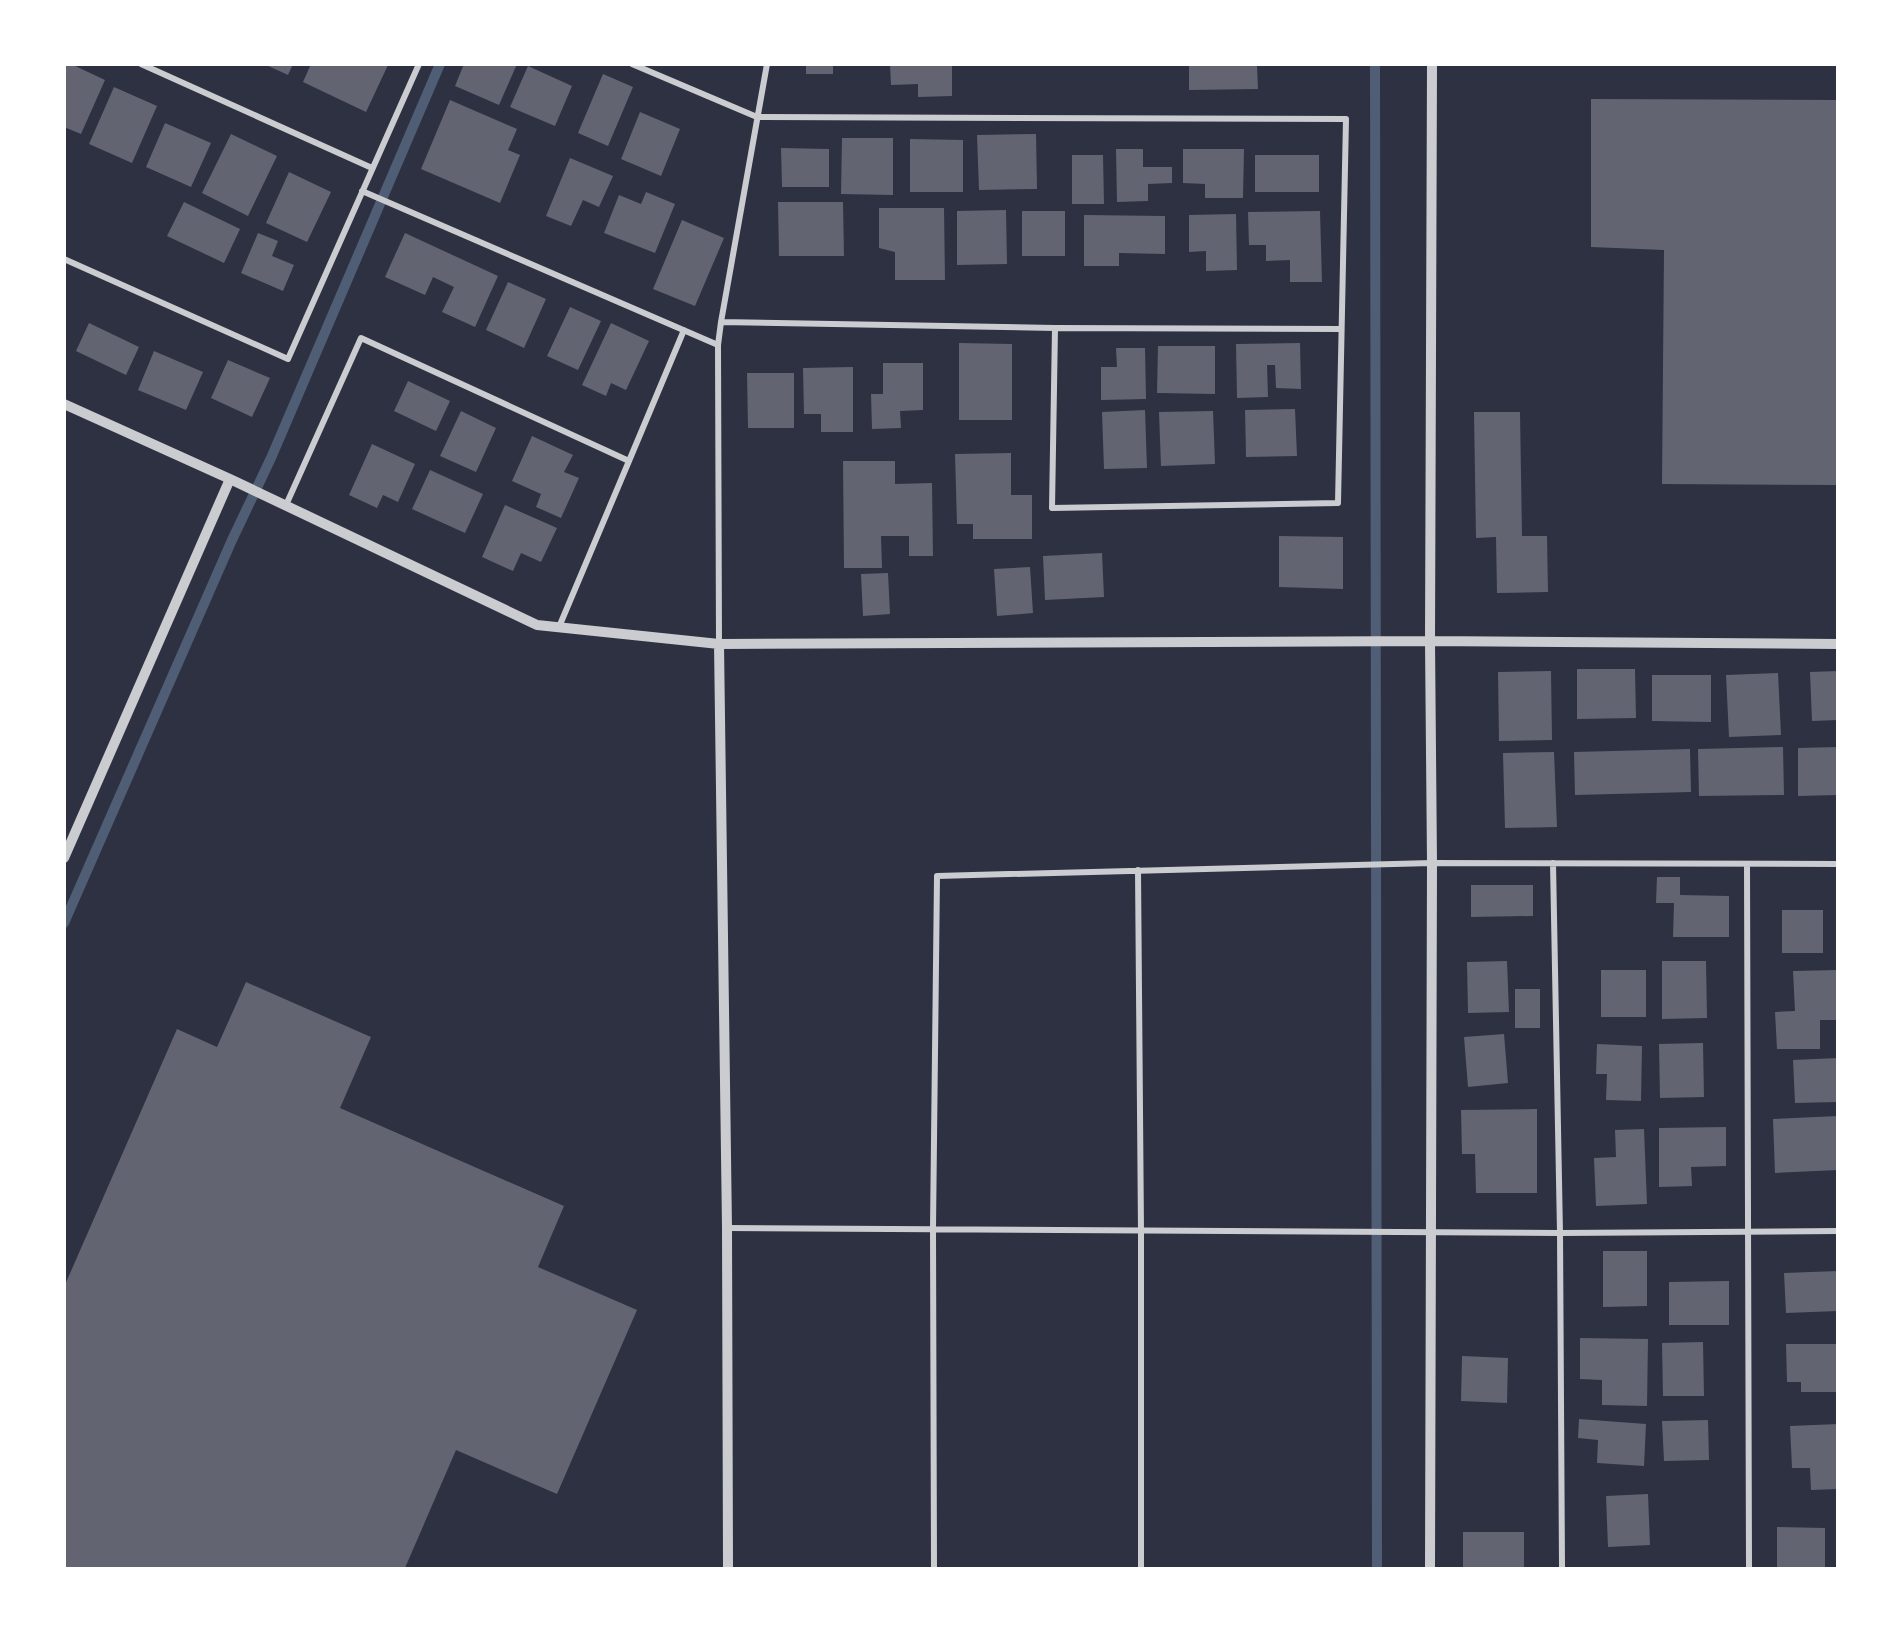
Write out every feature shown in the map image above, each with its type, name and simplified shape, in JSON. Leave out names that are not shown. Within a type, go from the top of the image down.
[{"type":"street","points":[[141,64],[372,168]]},
{"type":"street","points":[[64,259],[288,359],[419,64]]},
{"type":"street","points":[[632,64],[757,117],[1346,119],[1338,502],[1052,508],[1055,328]]},
{"type":"street","points":[[728,1569],[718,345],[767,64]]},
{"type":"street","points":[[1430,1569],[1432,64]]},
{"type":"street","points":[[362,191],[718,345]]},
{"type":"street","points":[[721,322],[1055,328],[1341,329]]},
{"type":"street","points":[[559,627],[684,330]]},
{"type":"street","points":[[286,505],[362,338],[628,461]]},
{"type":"street","points":[[64,405],[230,478],[537,625],[719,644],[1430,641],[1838,644]]},
{"type":"street","points":[[64,858],[230,478]]},
{"type":"street","points":[[934,1569],[933,1230],[937,876],[1432,863],[1838,864]]},
{"type":"street","points":[[1553,863],[1560,1233],[1562,1569]]},
{"type":"street","points":[[1747,864],[1749,1569]]},
{"type":"street","points":[[1138,870],[1141,1569]]},
{"type":"street","points":[[727,1228],[1560,1233],[1838,1231]]},
{"type":"building","points":[[64,64],[71,64],[105,80],[81,134],[64,127]]},
{"type":"building","points":[[264,64],[293,64],[288,75]]},
{"type":"building","points":[[311,64],[388,65],[366,112],[303,82]]},
{"type":"building","points":[[464,64],[517,64],[499,105],[455,86]]},
{"type":"building","points":[[806,64],[833,64],[833,74],[806,74]]},
{"type":"building","points":[[890,64],[952,64],[952,96],[918,97],[918,84],[891,85]]},
{"type":"building","points":[[1189,64],[1257,65],[1258,89],[1189,90]]},
{"type":"building","points":[[528,66],[572,86],[555,126],[510,107]]},
{"type":"building","points":[[603,74],[633,87],[608,146],[578,133]]},
{"type":"building","points":[[114,87],[157,106],[132,163],[89,144]]},
{"type":"building","points":[[1591,99],[1838,100],[1838,485],[1662,484],[1664,250],[1591,247]]},
{"type":"building","points":[[450,100],[517,129],[508,150],[520,155],[500,203],[421,169]]},
{"type":"building","points":[[640,112],[680,129],[661,176],[621,159]]},
{"type":"building","points":[[165,123],[211,143],[191,187],[146,167]]},
{"type":"building","points":[[231,134],[277,156],[248,216],[202,193]]},
{"type":"building","points":[[1036,134],[1037,189],[979,190],[977,135]]},
{"type":"building","points":[[842,138],[893,138],[893,195],[841,194]]},
{"type":"building","points":[[910,139],[963,140],[963,192],[910,192]]},
{"type":"building","points":[[781,148],[829,149],[829,187],[782,187]]},
{"type":"building","points":[[1116,149],[1143,149],[1143,167],[1172,167],[1172,183],[1148,184],[1148,201],[1117,202]]},
{"type":"building","points":[[1183,149],[1244,149],[1243,198],[1205,198],[1205,184],[1183,183]]},
{"type":"building","points":[[1072,155],[1103,155],[1104,204],[1072,204]]},
{"type":"building","points":[[1255,155],[1319,155],[1319,192],[1255,192]]},
{"type":"building","points":[[570,158],[613,176],[599,207],[583,200],[571,226],[546,216]]},
{"type":"building","points":[[289,172],[331,192],[307,242],[266,223]]},
{"type":"building","points":[[646,192],[675,204],[655,253],[604,233],[619,195],[641,204]]},
{"type":"building","points":[[184,202],[240,229],[224,263],[167,236]]},
{"type":"building","points":[[778,202],[843,202],[844,256],[779,256]]},
{"type":"building","points":[[879,208],[944,208],[945,280],[895,280],[895,252],[879,248]]},
{"type":"building","points":[[1006,210],[1007,264],[957,265],[957,211]]},
{"type":"building","points":[[1022,211],[1065,211],[1065,256],[1022,256]]},
{"type":"building","points":[[1320,211],[1322,282],[1290,282],[1290,260],[1266,261],[1266,245],[1249,245],[1248,212]]},
{"type":"building","points":[[1236,214],[1237,270],[1206,271],[1206,251],[1189,252],[1189,215]]},
{"type":"building","points":[[1084,215],[1165,216],[1165,254],[1119,253],[1119,266],[1084,266]]},
{"type":"building","points":[[682,220],[724,238],[695,306],[653,289]]},
{"type":"building","points":[[258,233],[278,241],[272,256],[294,265],[283,291],[241,273]]},
{"type":"building","points":[[405,233],[498,276],[475,327],[442,312],[454,287],[433,277],[425,295],[385,277]]},
{"type":"building","points":[[508,282],[546,299],[524,348],[486,330]]},
{"type":"building","points":[[570,307],[601,321],[578,370],[547,356]]},
{"type":"building","points":[[89,323],[139,347],[126,375],[76,351]]},
{"type":"building","points":[[611,323],[649,341],[626,390],[611,383],[606,396],[582,385]]},
{"type":"building","points":[[959,343],[1012,344],[1012,420],[959,420]]},
{"type":"building","points":[[1300,343],[1301,389],[1276,388],[1275,365],[1267,365],[1268,397],[1237,398],[1236,344]]},
{"type":"building","points":[[1158,346],[1215,346],[1215,394],[1157,393]]},
{"type":"building","points":[[1116,348],[1145,348],[1146,399],[1101,400],[1101,367],[1117,367]]},
{"type":"building","points":[[154,351],[203,372],[186,410],[138,390]]},
{"type":"building","points":[[228,360],[270,378],[252,417],[211,398]]},
{"type":"building","points":[[883,363],[923,363],[923,410],[900,411],[901,428],[872,429],[871,394],[883,394]]},
{"type":"building","points":[[853,367],[853,432],[821,432],[821,414],[804,414],[803,368]]},
{"type":"building","points":[[747,373],[794,373],[794,428],[748,428]]},
{"type":"building","points":[[408,381],[450,401],[436,431],[394,411]]},
{"type":"building","points":[[1295,409],[1297,456],[1246,457],[1245,410]]},
{"type":"building","points":[[1145,410],[1147,468],[1104,469],[1102,412]]},
{"type":"building","points":[[461,411],[496,428],[476,472],[440,456]]},
{"type":"building","points":[[1213,411],[1215,464],[1161,466],[1159,412]]},
{"type":"building","points":[[1474,412],[1520,412],[1522,536],[1547,536],[1548,592],[1497,593],[1496,537],[1476,538]]},
{"type":"building","points":[[532,436],[573,455],[564,472],[579,478],[561,518],[536,507],[541,494],[512,481]]},
{"type":"building","points":[[372,444],[415,464],[398,502],[383,495],[377,508],[349,495]]},
{"type":"building","points":[[1011,453],[1011,495],[1032,495],[1032,539],[973,539],[973,524],[957,524],[955,454]]},
{"type":"building","points":[[843,461],[895,461],[895,484],[932,483],[933,556],[909,556],[909,536],[881,536],[882,568],[844,568]]},
{"type":"building","points":[[430,470],[483,494],[465,533],[412,509]]},
{"type":"building","points":[[505,505],[557,528],[541,562],[521,553],[513,571],[482,557]]},
{"type":"building","points":[[1279,536],[1343,537],[1343,589],[1279,587]]},
{"type":"building","points":[[1102,553],[1104,597],[1045,600],[1043,556]]},
{"type":"building","points":[[1030,567],[1033,613],[997,616],[994,569]]},
{"type":"building","points":[[888,573],[890,614],[863,616],[861,574]]},
{"type":"building","points":[[1577,669],[1635,669],[1636,718],[1577,719]]},
{"type":"building","points":[[1551,671],[1552,740],[1499,741],[1498,672]]},
{"type":"building","points":[[1838,671],[1838,720],[1812,721],[1810,672]]},
{"type":"building","points":[[1778,673],[1781,735],[1729,737],[1726,675]]},
{"type":"building","points":[[1652,675],[1711,675],[1711,722],[1652,721]]},
{"type":"building","points":[[1783,747],[1784,795],[1699,796],[1698,749]]},
{"type":"building","points":[[1838,747],[1838,795],[1798,796],[1798,748]]},
{"type":"building","points":[[1690,749],[1691,792],[1575,795],[1574,752]]},
{"type":"building","points":[[1554,752],[1557,827],[1505,828],[1503,753]]},
{"type":"building","points":[[1657,877],[1680,877],[1680,895],[1729,896],[1729,937],[1673,937],[1674,903],[1656,903]]},
{"type":"building","points":[[1471,885],[1533,885],[1533,916],[1471,917]]},
{"type":"building","points":[[1782,910],[1823,910],[1823,953],[1782,953]]},
{"type":"building","points":[[1507,961],[1509,1012],[1468,1013],[1467,962]]},
{"type":"building","points":[[1662,961],[1706,961],[1707,1018],[1662,1019]]},
{"type":"building","points":[[1601,970],[1646,970],[1646,1017],[1601,1017]]},
{"type":"building","points":[[1838,970],[1838,1020],[1820,1020],[1820,1049],[1777,1049],[1775,1012],[1795,1011],[1793,971]]},
{"type":"building","points":[[246,982],[371,1037],[340,1108],[564,1206],[538,1267],[637,1310],[557,1494],[456,1450],[405,1568],[64,1568],[64,1287],[177,1029],[217,1047]]},
{"type":"building","points":[[1515,989],[1540,989],[1540,1028],[1515,1028]]},
{"type":"building","points":[[1504,1034],[1508,1083],[1468,1087],[1464,1037]]},
{"type":"building","points":[[1703,1043],[1704,1097],[1660,1098],[1659,1044]]},
{"type":"building","points":[[1597,1044],[1642,1046],[1641,1101],[1606,1100],[1607,1074],[1596,1074]]},
{"type":"building","points":[[1838,1058],[1838,1102],[1795,1103],[1793,1060]]},
{"type":"building","points":[[1537,1109],[1537,1193],[1476,1193],[1475,1154],[1462,1154],[1461,1110]]},
{"type":"building","points":[[1838,1116],[1838,1170],[1775,1173],[1773,1119]]},
{"type":"building","points":[[1726,1127],[1726,1166],[1691,1167],[1692,1186],[1659,1187],[1659,1128]]},
{"type":"building","points":[[1644,1129],[1647,1204],[1596,1206],[1594,1158],[1616,1157],[1615,1130]]},
{"type":"building","points":[[1603,1251],[1647,1251],[1647,1306],[1603,1307]]},
{"type":"building","points":[[1838,1271],[1838,1311],[1786,1313],[1784,1273]]},
{"type":"building","points":[[1729,1281],[1729,1325],[1669,1325],[1669,1282]]},
{"type":"building","points":[[1580,1338],[1648,1339],[1647,1406],[1602,1405],[1602,1380],[1580,1379]]},
{"type":"building","points":[[1703,1342],[1704,1396],[1663,1396],[1662,1343]]},
{"type":"building","points":[[1786,1344],[1838,1344],[1838,1392],[1801,1392],[1801,1382],[1787,1382]]},
{"type":"building","points":[[1462,1356],[1508,1358],[1507,1403],[1461,1401]]},
{"type":"building","points":[[1579,1419],[1646,1424],[1644,1466],[1597,1463],[1598,1440],[1578,1438]]},
{"type":"building","points":[[1708,1420],[1709,1460],[1664,1461],[1662,1421]]},
{"type":"building","points":[[1838,1424],[1838,1489],[1811,1490],[1810,1468],[1792,1468],[1790,1426]]},
{"type":"building","points":[[1648,1494],[1650,1545],[1608,1547],[1606,1496]]},
{"type":"building","points":[[1777,1527],[1825,1528],[1825,1568],[1777,1568]]},
{"type":"building","points":[[1463,1532],[1524,1532],[1524,1568],[1463,1568]]},
{"type":"waterway","points":[[64,923],[232,540],[271,458],[440,64]]},
{"type":"waterway","points":[[1375,64],[1377,1568]]}]
